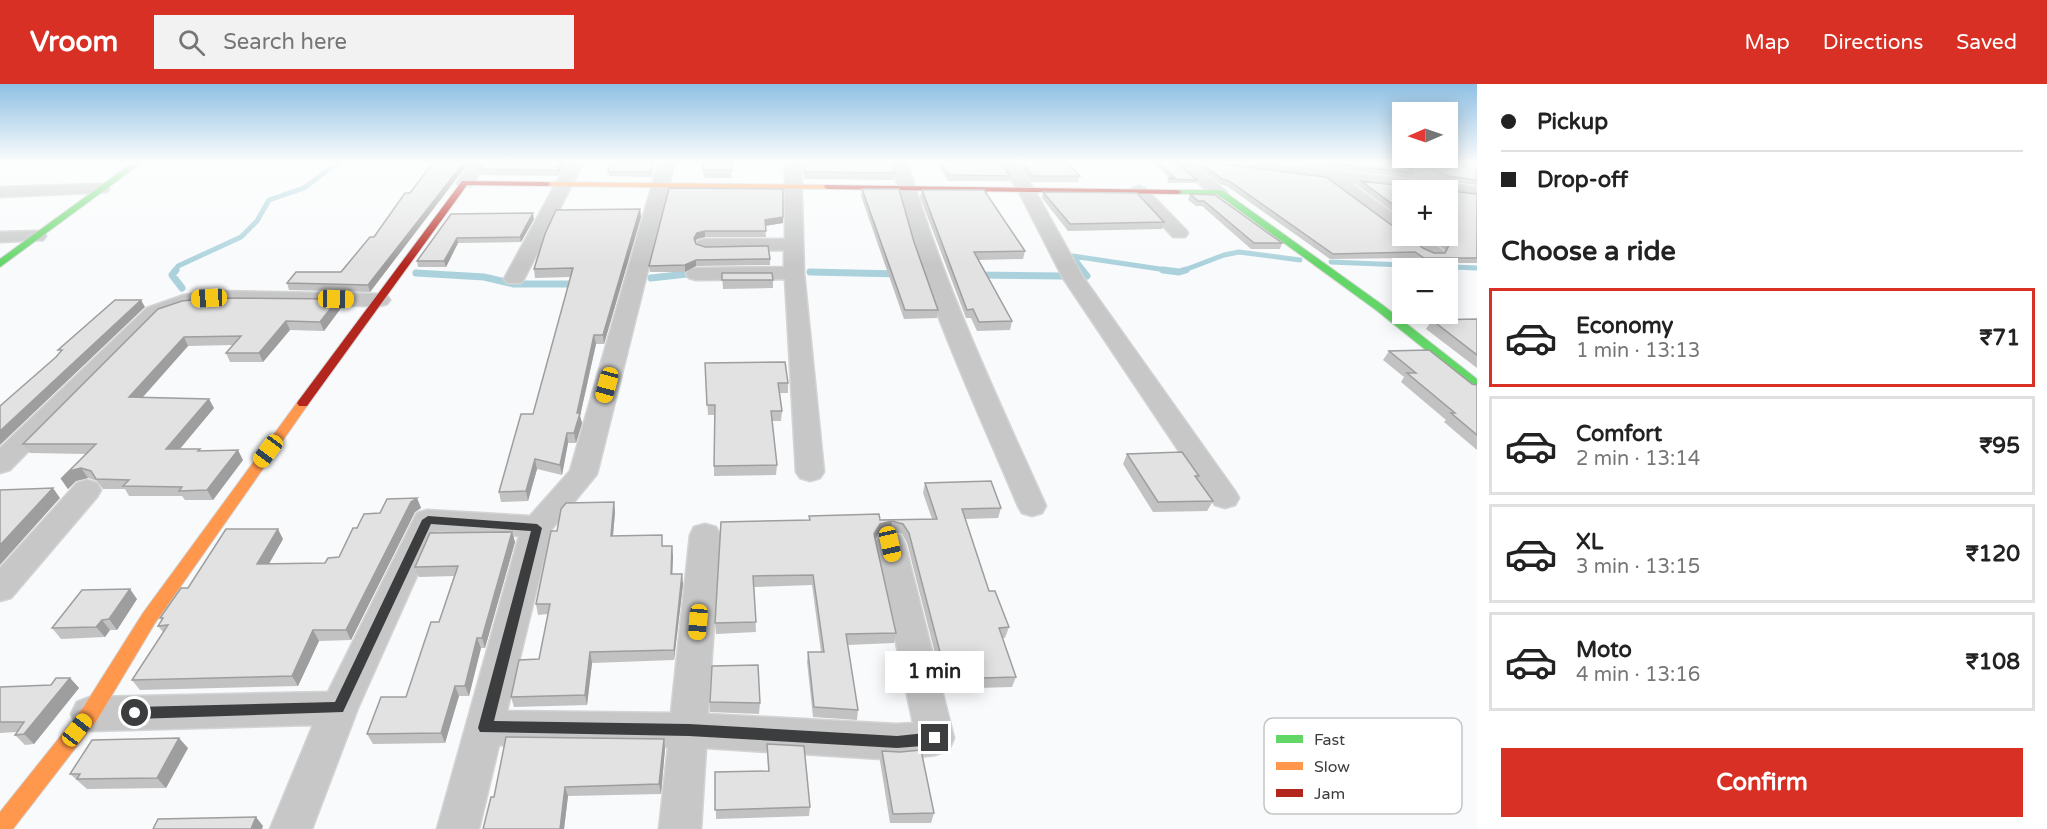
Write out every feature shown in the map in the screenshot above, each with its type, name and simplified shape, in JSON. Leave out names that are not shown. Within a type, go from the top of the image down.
[{"type":"street","points":[[0,264],[92,196]]},
{"type":"street","points":[[0,829],[90,714],[149,618],[254,470],[456,196]]},
{"type":"street","points":[[514,279],[558,196]]},
{"type":"street","points":[[458,829],[537,528],[583,474],[658,196]]},
{"type":"street","points":[[793,196],[794,273],[810,472]]},
{"type":"street","points":[[908,196],[943,300],[1032,506]]},
{"type":"street","points":[[1030,196],[1073,278],[1225,498]]},
{"type":"street","points":[[1144,196],[1179,233]]},
{"type":"street","points":[[1225,196],[1380,308],[1477,385]]},
{"type":"street","points":[[1357,196],[1392,221]]},
{"type":"street","points":[[1458,196],[1477,207]]},
{"type":"street","points":[[0,237],[37,236]]},
{"type":"street","points":[[705,245],[795,244]]},
{"type":"street","points":[[1427,246],[1435,252]]},
{"type":"street","points":[[696,274],[794,273]]},
{"type":"street","points":[[0,464],[154,312],[170,304],[194,299],[224,297],[381,300]]},
{"type":"street","points":[[0,589],[87,490]]},
{"type":"street","points":[[291,829],[339,708],[428,520],[537,528]]},
{"type":"street","points":[[680,829],[705,535]]},
{"type":"street","points":[[485,728],[689,730],[897,742],[935,738],[890,544]]},
{"type":"street","points":[[90,714],[339,708]]},
{"type":"building","points":[[403,196],[438,196],[368,285],[287,283],[296,272],[341,272],[370,237],[374,237]]},
{"type":"building","points":[[667,196],[783,196],[783,217],[765,220],[766,231],[705,231],[697,233],[694,238],[696,244],[705,247],[768,246],[770,259],[696,260],[685,265],[649,266]]},
{"type":"building","points":[[864,196],[901,196],[914,242],[938,310],[905,310]]},
{"type":"building","points":[[924,196],[988,196],[1025,251],[974,252],[1012,321],[979,322],[973,309],[967,310]]},
{"type":"building","points":[[1046,196],[1140,196],[1164,222],[1070,224]]},
{"type":"building","points":[[1192,196],[1216,196],[1282,243],[1254,243],[1204,201],[1198,201]]},
{"type":"building","points":[[1250,196],[1352,196],[1392,225],[1392,246],[1420,246],[1434,253],[1445,253],[1448,246],[1458,246],[1458,196],[1477,196],[1477,258],[1424,258],[1415,252],[1333,254]]},
{"type":"building","points":[[1381,196],[1392,196],[1392,204]]},
{"type":"building","points":[[640,209],[603,335],[594,335],[577,413],[580,413],[574,433],[567,433],[560,465],[535,459],[526,491],[499,492],[521,414],[533,414],[573,268],[534,269],[545,234],[556,210]]},
{"type":"building","points":[[533,213],[520,237],[457,238],[444,261],[417,261],[451,214]]},
{"type":"building","points":[[722,273],[772,273],[773,280],[722,280]]},
{"type":"building","points":[[211,298],[338,299],[320,322],[286,321],[259,353],[226,353],[241,336],[184,337],[129,397],[209,399],[166,449],[238,450],[207,490],[179,491],[182,487],[123,486],[129,480],[96,479],[91,471],[81,468],[69,471],[96,444],[23,444],[158,309],[182,301]]},
{"type":"building","points":[[115,300],[141,300],[0,431],[0,406],[56,357],[62,350],[58,350]]},
{"type":"building","points":[[1458,319],[1477,319],[1477,355],[1437,324],[1458,324]]},
{"type":"building","points":[[1429,350],[1472,384],[1477,385],[1477,435],[1451,413],[1455,413],[1407,373],[1416,373],[1389,351]]},
{"type":"building","points":[[785,362],[788,383],[778,383],[782,411],[771,411],[777,465],[714,466],[715,405],[707,405],[705,363]]},
{"type":"building","points":[[1182,452],[1199,476],[1195,476],[1213,501],[1158,502],[1127,454]]},
{"type":"building","points":[[991,481],[1001,508],[962,509],[989,591],[995,591],[1009,627],[999,628],[1016,677],[947,679],[909,533],[903,524],[892,521],[880,524],[874,534],[896,633],[846,634],[858,710],[814,707],[808,652],[824,652],[813,575],[753,576],[756,622],[715,623],[721,522],[810,520],[809,516],[879,514],[880,520],[937,519],[925,483]]},
{"type":"building","points":[[53,488],[0,545],[0,490]]},
{"type":"building","points":[[417,498],[411,502],[346,630],[313,630],[292,676],[132,680],[168,625],[158,626],[163,618],[160,618],[181,588],[188,588],[226,529],[278,529],[257,564],[325,563],[328,558],[339,557],[353,528],[357,528],[364,514],[380,513],[387,499]]},
{"type":"building","points":[[614,502],[611,536],[662,535],[662,546],[672,546],[671,574],[682,574],[674,650],[590,652],[585,695],[511,697],[519,660],[539,659],[550,604],[536,604],[551,531],[557,531],[561,509],[566,503]]},
{"type":"building","points":[[512,532],[482,638],[477,638],[465,686],[455,686],[441,733],[367,734],[381,697],[406,697],[431,622],[439,622],[458,566],[415,567],[430,533]]},
{"type":"building","points":[[130,589],[109,619],[102,620],[96,627],[52,628],[82,590]]},
{"type":"building","points":[[758,665],[760,703],[710,702],[712,666]]},
{"type":"building","points":[[56,678],[70,678],[24,734],[15,735],[24,722],[0,722],[0,687],[51,685]]},
{"type":"building","points":[[506,737],[664,739],[659,784],[565,787],[560,829],[483,829],[491,797],[494,797]]},
{"type":"building","points":[[179,738],[157,778],[77,779],[80,774],[70,774],[92,740]]},
{"type":"building","points":[[767,744],[804,746],[810,807],[715,810],[715,772],[769,771]]},
{"type":"building","points":[[921,750],[934,813],[893,814],[882,751]]},
{"type":"building","points":[[256,817],[251,829],[153,829],[158,819]]},
{"type":"waterway","points":[[175,271],[178,266],[241,237],[257,221],[269,200],[281,196]]},
{"type":"waterway","points":[[1182,271],[1224,255],[1239,252],[1300,260]]},
{"type":"waterway","points":[[1084,271],[1073,256],[1173,271]]},
{"type":"waterway","points":[[1331,262],[1477,268]]},
{"type":"waterway","points":[[176,270],[172,275],[182,288]]},
{"type":"waterway","points":[[1082,270],[1087,276]]},
{"type":"waterway","points":[[1163,270],[1179,272],[1186,270]]},
{"type":"waterway","points":[[810,272],[900,274]]},
{"type":"waterway","points":[[416,273],[484,277],[514,284],[580,284]]},
{"type":"waterway","points":[[651,278],[696,273]]},
{"type":"waterway","points":[[975,275],[1063,276]]},
{"type":"traffic: fast","points":[[0,264],[93,196]]},
{"type":"traffic: fast","points":[[1224,196],[1380,308],[1477,385]]},
{"type":"traffic: slow","points":[[0,829],[90,714],[149,618],[303,403]]},
{"type":"traffic: jam","points":[[303,403],[456,196]]},
{"type":"route","points":[[135,713],[339,708],[428,520],[537,528],[485,728],[689,730],[897,742],[935,738]]}]
